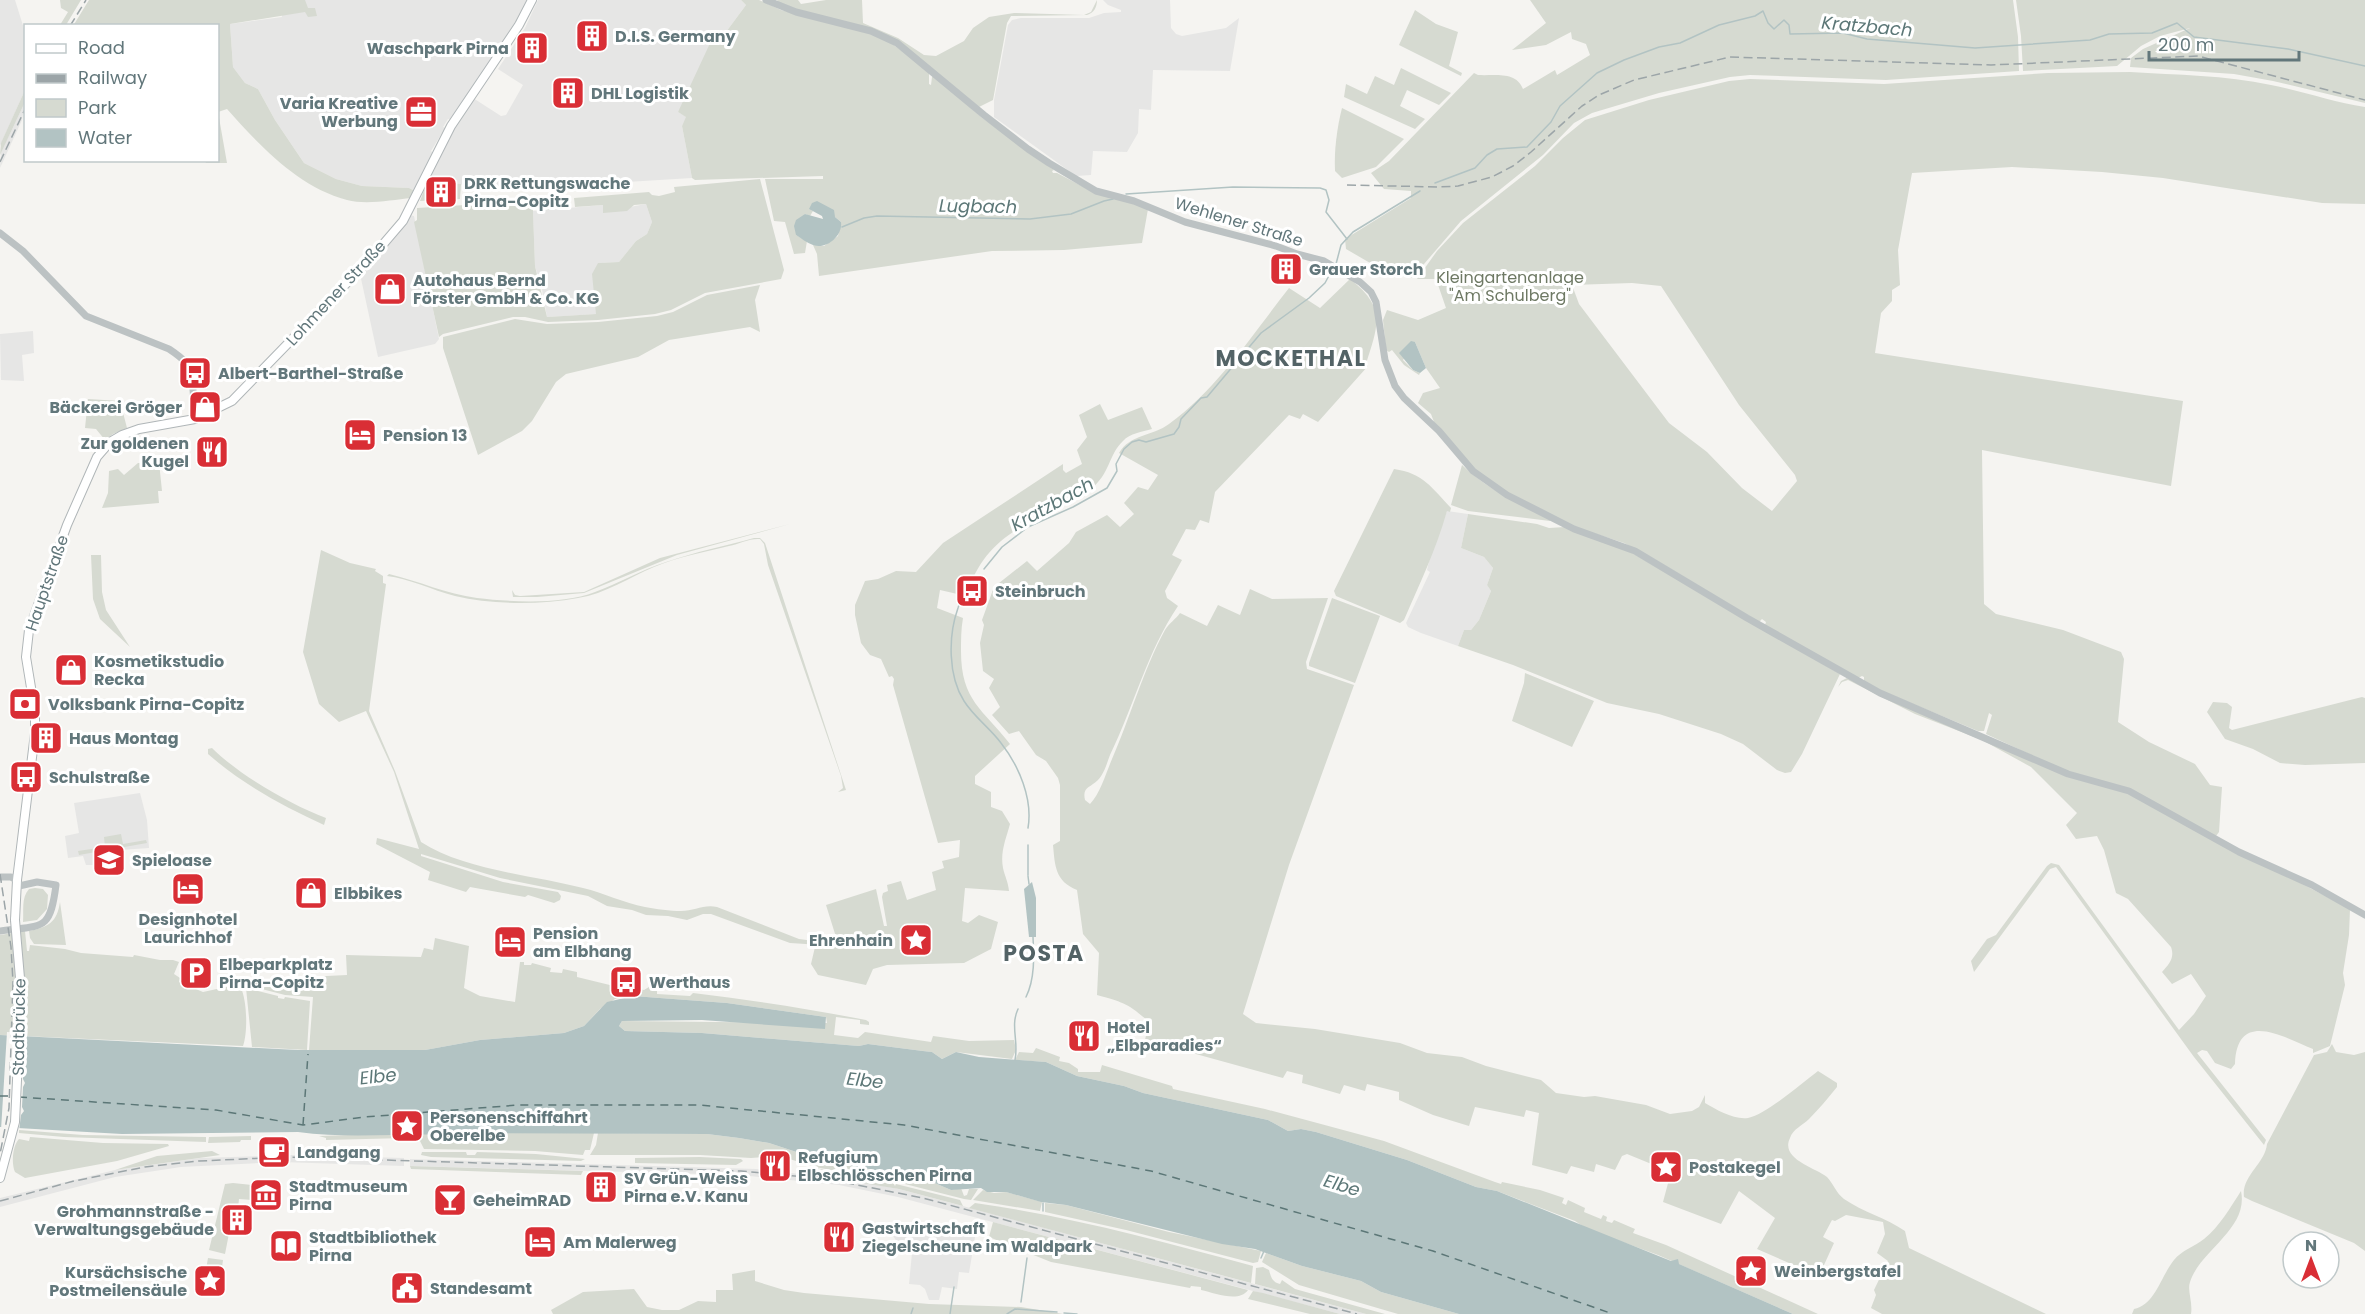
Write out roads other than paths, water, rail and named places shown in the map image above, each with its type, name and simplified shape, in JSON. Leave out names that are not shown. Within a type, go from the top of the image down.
[{"type":"main road","name":"Lohmener Straße","points":[[74,508],[97,457],[110,442],[139,429],[195,418],[221,408],[245,388],[374,256],[403,221],[451,126],[524,18],[532,0]]},
{"type":"main road","name":"Hauptstraße","points":[[16,900],[36,723],[26,657],[27,637],[34,609],[74,508]]},
{"type":"main road","name":"Stadtbrücke","points":[[0,1178],[12,1134],[16,1103],[20,965],[15,920],[16,900]]},
{"type":"street","name":"Wehlener Straße","points":[[766,0],[795,12],[871,31],[897,42],[1008,134],[1048,164],[1096,191],[1134,201],[1192,225],[1266,243],[1324,261],[1360,282],[1371,292],[1377,302],[1388,370],[1404,398],[1439,431],[1463,461],[1487,483],[1549,517],[1641,554],[1747,618],[1880,693],[2067,774],[2129,792],[2239,852],[2312,885],[2365,915]]},
{"type":"street","points":[[0,233],[13,242],[73,304],[90,318],[170,349],[180,357],[187,366],[189,374],[195,418]]},
{"type":"street","points":[[0,877],[56,885],[52,911],[46,920],[35,926],[0,931]]},
{"type":"water","points":[[817,201],[834,210],[835,217],[841,222],[839,232],[833,241],[818,246],[796,235],[794,226],[796,220],[805,214],[823,219],[822,216],[809,209],[812,203]]},
{"type":"water","points":[[1411,341],[1415,342],[1426,368],[1420,373],[1413,370],[1399,353]]},
{"type":"water","points":[[1032,882],[1036,898],[1036,937],[1029,937],[1024,889]]},
{"type":"water","name":"Elbe","points":[[633,996],[727,1003],[826,1017],[825,1029],[702,1020],[622,1021],[619,1026],[625,1031],[702,1033],[859,1046],[868,1044],[932,1052],[942,1059],[956,1052],[979,1057],[1046,1062],[1077,1076],[1268,1120],[1288,1131],[1301,1129],[1316,1132],[1407,1160],[1476,1187],[1497,1191],[1671,1261],[1678,1259],[1679,1264],[1793,1314],[1459,1314],[1381,1292],[1361,1281],[1302,1266],[1255,1249],[1222,1244],[1006,1192],[987,1192],[981,1188],[951,1190],[923,1178],[827,1162],[769,1143],[707,1134],[458,1133],[456,1131],[450,1135],[336,1135],[298,1132],[122,1134],[0,1127],[0,1035],[298,1050],[425,1050],[480,1040],[564,1033],[584,1026],[607,1002]]},
{"type":"waterway","name":"Kratzbach","points":[[1435,183],[1475,168],[1487,155],[1497,149],[1527,147],[1551,122],[1560,106],[1597,73],[1624,60],[1659,47],[1680,43],[1719,25],[1755,16],[1763,11],[1768,23],[1774,29],[1784,20],[1789,25],[1790,34],[1843,33],[1867,39],[1975,48],[2090,40],[2109,34],[2152,33],[2177,23],[2194,37],[2288,49],[2365,66]]},
{"type":"waterway","name":"Lugbach","points":[[1126,194],[1233,187],[1320,188],[1326,190],[1329,200],[1326,212],[1347,239]]},
{"type":"waterway","name":"Kratzbach","points":[[1336,264],[1341,245],[1353,232],[1420,191]]},
{"type":"waterway","name":"Lugbach","points":[[842,227],[864,218],[877,216],[1030,219],[1071,214],[1113,199]]},
{"type":"waterway","name":"Kratzbach","points":[[984,569],[1002,547],[1028,527],[1073,507],[1107,488],[1117,471],[1116,464],[1124,449],[1132,442],[1139,440],[1146,442],[1174,434],[1181,419],[1201,398],[1207,397],[1261,333],[1309,298],[1325,283],[1332,270]]},
{"type":"waterway","name":"Kratzbach","points":[[971,578],[959,604],[952,631],[952,668],[964,701],[1001,743],[1019,772],[1028,806],[1028,828]]},
{"type":"waterway","name":"Kratzbach","points":[[1028,845],[1028,875]]},
{"type":"waterway","name":"Kratzbach","points":[[1028,876],[1029,884]]},
{"type":"waterway","name":"Kratzbach","points":[[1026,997],[1034,960],[1033,937]]},
{"type":"waterway","name":"Kratzbach","points":[[1015,1060],[1015,1022],[1018,1009]]},
{"type":"waterway","points":[[1043,1203],[1043,1211]]},
{"type":"waterway","points":[[1261,1258],[1264,1251]]},
{"type":"waterway","points":[[1021,1302],[1027,1258]]},
{"type":"waterway","points":[[950,1314],[954,1287]]},
{"type":"waterway","points":[[911,1314],[913,1308]]},
{"type":"waterway","points":[[1007,1314],[1015,1309],[1057,1312]]},
{"type":"waterway","points":[[1064,1313],[1077,1314]]},
{"type":"railway","points":[[71,24],[86,0]]},
{"type":"railway","points":[[1347,185],[1458,186],[1492,177],[1513,166],[1582,106],[1599,95],[1634,80],[1730,57],[1991,65],[2198,56],[2365,100]]},
{"type":"railway","points":[[0,162],[24,111]]},
{"type":"railway","points":[[0,874],[11,947],[13,982],[9,1108],[0,1154]]},
{"type":"railway","points":[[0,1201],[74,1181],[145,1167],[199,1161],[286,1157],[741,1171],[827,1179],[923,1198],[1357,1314]]},
{"type":"place","name":"D.I.S. Germany","points":[[592,36]]},
{"type":"place","name":"Waschpark Pirna","points":[[532,48]]},
{"type":"place","name":"DHL Logistik","points":[[568,93]]},
{"type":"place","name":"Varia Kreative Werbung","points":[[421,112]]},
{"type":"place","name":"DRK Rettungswache Pirna-Copitz","points":[[441,192]]},
{"type":"place","name":"Grauer Storch","points":[[1286,269]]},
{"type":"place","name":"Autohaus Bernd Förster GmbH & Co. KG","points":[[390,289]]},
{"type":"place","name":"Albert-Barthel-Straße","points":[[195,373]]},
{"type":"place","name":"Bäckerei Gröger","points":[[205,407]]},
{"type":"place","name":"Pension 13","points":[[360,435]]},
{"type":"place","name":"Zur goldenen Kugel","points":[[212,452]]},
{"type":"place","name":"Steinbruch","points":[[972,591]]},
{"type":"place","name":"Kosmetikstudio Recka","points":[[71,670]]},
{"type":"place","name":"Volksbank Pirna-Copitz","points":[[25,704]]},
{"type":"place","name":"Haus Montag","points":[[46,738]]},
{"type":"place","name":"Schulstraße","points":[[26,777]]},
{"type":"place","name":"Spieloase","points":[[109,860]]},
{"type":"place","name":"Designhotel Laurichhof","points":[[188,889]]},
{"type":"place","name":"Elbbikes","points":[[311,893]]},
{"type":"place","name":"Ehrenhain","points":[[916,940]]},
{"type":"place","name":"Pension am Elbhang","points":[[510,942]]},
{"type":"place","name":"Elbeparkplatz Pirna-Copitz","points":[[196,973]]},
{"type":"place","name":"Werthaus","points":[[626,982]]},
{"type":"place","name":"Hotel „Elbparadies“","points":[[1084,1036]]},
{"type":"place","name":"Personenschiffahrt Oberelbe","points":[[407,1126]]},
{"type":"place","name":"Landgang","points":[[274,1152]]},
{"type":"place","name":"Refugium Elbschlösschen Pirna","points":[[775,1166]]},
{"type":"place","name":"Postakegel","points":[[1666,1167]]},
{"type":"place","name":"SV Grün-Weiss Pirna e.V. Kanu","points":[[601,1187]]},
{"type":"place","name":"Stadtmuseum Pirna","points":[[266,1195]]},
{"type":"place","name":"GeheimRAD","points":[[450,1200]]},
{"type":"place","name":"Grohmannstraße - Verwaltungsgebäude","points":[[237,1220]]},
{"type":"place","name":"Gastwirtschaft Ziegelscheune im Waldpark","points":[[839,1237]]},
{"type":"place","name":"Am Malerweg","points":[[540,1242]]},
{"type":"place","name":"Stadtbibliothek Pirna","points":[[286,1246]]},
{"type":"place","name":"Weinbergstafel","points":[[1751,1271]]},
{"type":"place","name":"Kursächsische Postmeilensäule","points":[[210,1281]]},
{"type":"place","name":"Standesamt","points":[[407,1288]]},
{"type":"district","name":"MOCKETHAL","points":[[1291,358]]},
{"type":"district","name":"POSTA","points":[[1044,953]]},
{"type":"park label","name":"Kleingartenanlage \"Am Schulberg\"","points":[[1510,286]]}]
